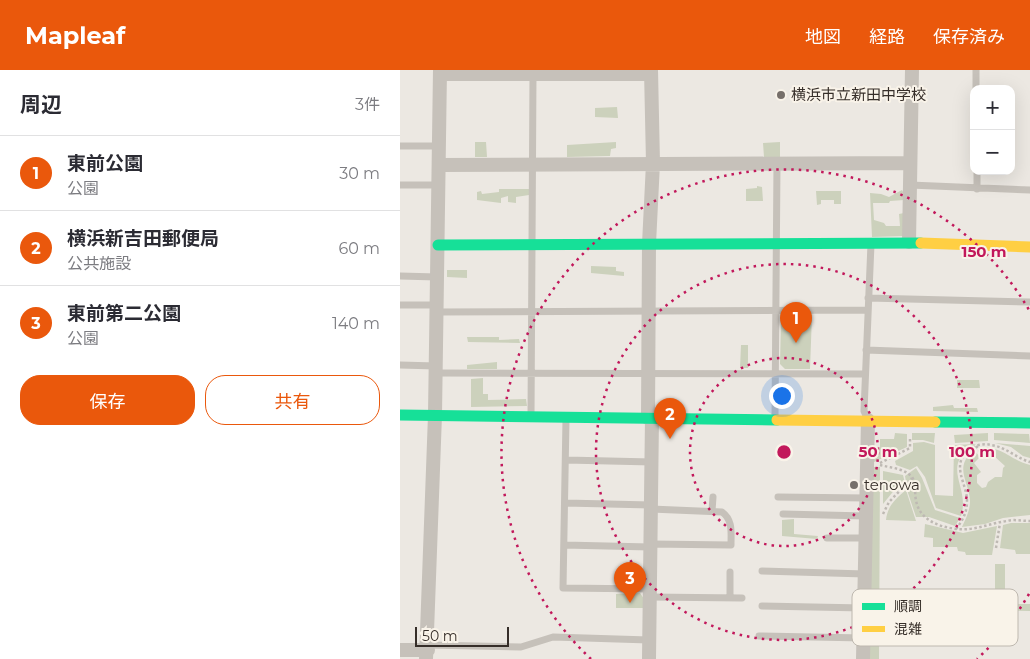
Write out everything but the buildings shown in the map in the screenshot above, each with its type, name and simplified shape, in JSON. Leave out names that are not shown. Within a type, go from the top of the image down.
[{"type":"street","points":[[909,242],[912,70]]},
{"type":"street","points":[[400,650],[427,651],[435,416],[440,72],[533,74],[650,72],[653,163],[649,244],[648,374],[652,462],[649,659]]},
{"type":"street","points":[[439,164],[910,163]]},
{"type":"street","points":[[438,245],[909,242],[1030,247]]},
{"type":"street","points":[[400,415],[1030,423]]},
{"type":"street","points":[[865,589],[868,420]]},
{"type":"street","points":[[863,659],[864,646]]},
{"type":"lane","points":[[976,70],[976,85]]},
{"type":"lane","points":[[531,416],[533,74]]},
{"type":"lane","points":[[400,146],[439,146]]},
{"type":"lane","points":[[775,420],[778,163]]},
{"type":"lane","points":[[977,175],[977,188]]},
{"type":"lane","points":[[400,185],[438,184]]},
{"type":"lane","points":[[910,186],[1030,190]]},
{"type":"lane","points":[[868,420],[864,411],[871,242]]},
{"type":"lane","points":[[400,276],[437,277]]},
{"type":"lane","points":[[868,298],[1030,302]]},
{"type":"lane","points":[[400,305],[437,309],[532,312],[867,310]]},
{"type":"lane","points":[[866,350],[1030,356]]},
{"type":"lane","points":[[400,365],[436,370],[532,373],[865,374]]},
{"type":"lane","points":[[566,416],[564,588],[742,598]]},
{"type":"lane","points":[[566,460],[652,462]]},
{"type":"lane","points":[[712,511],[713,497]]},
{"type":"lane","points":[[778,497],[867,498]]},
{"type":"lane","points":[[564,545],[731,545],[731,524],[728,516],[722,512],[565,503]]},
{"type":"lane","points":[[783,514],[866,516]]},
{"type":"lane","points":[[827,538],[866,538]]},
{"type":"lane","points":[[762,571],[866,574]]},
{"type":"lane","points":[[730,572],[730,598]]},
{"type":"lane","points":[[762,606],[852,608]]},
{"type":"lane","points":[[759,636],[852,638]]},
{"type":"lane","points":[[427,651],[521,647],[553,637],[649,640]]},
{"type":"path","points":[[911,421],[910,448],[876,464],[904,471],[912,478],[915,484],[918,506],[926,518],[933,524],[956,529],[974,529],[1008,520],[1030,521]]},
{"type":"path","points":[[956,529],[964,519],[967,501],[960,474],[960,466],[965,454],[976,446],[991,444],[1030,462]]},
{"type":"path","points":[[976,446],[985,458]]},
{"type":"path","points":[[883,514],[889,502],[912,478]]},
{"type":"path","points":[[996,548],[1000,523]]},
{"type":"green space","points":[[617,107],[618,118],[595,117],[595,108]]},
{"type":"green space","points":[[475,142],[486,142],[487,157],[475,157]]},
{"type":"green space","points":[[616,142],[616,148],[611,149],[610,156],[567,157],[567,145]]},
{"type":"green space","points":[[780,142],[780,157],[764,157],[763,143]]},
{"type":"green space","points":[[757,186],[762,187],[763,201],[746,201],[746,189],[757,188]]},
{"type":"green space","points":[[499,189],[529,189],[529,195],[516,197],[516,203],[508,202],[508,196],[501,198],[501,203],[477,200],[477,192],[481,191],[482,194],[499,192]]},
{"type":"green space","points":[[902,190],[904,200],[890,201],[889,203],[873,203],[874,220],[884,223],[886,226],[900,226],[899,214],[904,213],[904,236],[872,237],[870,193],[889,197]]},
{"type":"green space","points":[[816,191],[841,191],[841,204],[834,204],[834,200],[821,200],[821,204],[817,205]]},
{"type":"green space","points":[[591,266],[616,267],[616,271],[624,272],[624,276],[591,273]]},
{"type":"green space","points":[[447,270],[467,270],[467,278],[447,277]]},
{"type":"green space","points":[[789,314],[812,315],[810,369],[785,369],[780,364],[781,321]]},
{"type":"green space","points":[[467,337],[499,337],[499,340],[519,339],[520,343],[468,342]]},
{"type":"green space","points":[[741,345],[748,345],[748,368],[740,368]]},
{"type":"green space","points":[[497,362],[497,369],[467,369],[467,365]]},
{"type":"green space","points":[[483,378],[483,394],[488,394],[488,400],[526,399],[527,406],[471,407],[471,379]]},
{"type":"green space","points":[[957,380],[979,380],[980,388],[957,388]]},
{"type":"green space","points":[[953,405],[954,408],[977,408],[978,412],[933,411],[933,407]]},
{"type":"green space","points":[[895,433],[907,434],[907,447],[874,462],[873,449],[880,447],[880,439],[894,439]]},
{"type":"green space","points":[[912,433],[935,433],[934,443],[912,440]]},
{"type":"green space","points":[[988,433],[988,441],[955,443],[954,435]]},
{"type":"green space","points":[[994,433],[1029,434],[1030,443],[994,440]]},
{"type":"green space","points":[[924,442],[935,445],[935,495],[953,496],[954,445],[976,444],[965,452],[959,460],[957,469],[963,505],[961,516],[936,508],[925,477],[917,466],[910,470],[896,465],[895,461],[913,451],[913,443]]},
{"type":"green space","points":[[995,443],[1030,446],[1030,458],[1023,456],[1011,447]]},
{"type":"green space","points":[[979,447],[1001,451],[1030,465],[1030,515],[1003,518],[985,524],[962,527],[970,505],[963,469],[968,456],[974,450],[980,457],[974,463],[981,472],[977,475],[977,483],[982,488],[986,487],[988,482],[995,477],[1002,477],[1005,466],[994,456],[990,459]]},
{"type":"green space","points":[[873,467],[880,467],[879,589],[870,589]]},
{"type":"green space","points":[[916,468],[935,510],[960,518],[955,526],[929,517],[916,517],[908,493],[905,476]]},
{"type":"green space","points":[[883,471],[903,475],[905,483],[896,488],[883,504]]},
{"type":"green space","points":[[906,490],[916,521],[886,520],[888,511],[893,503]]},
{"type":"green space","points":[[794,519],[794,534],[818,536],[817,539],[782,536],[782,520]]},
{"type":"green space","points":[[1030,523],[1030,554],[1016,554],[1015,550],[1000,548],[1003,525]]},
{"type":"green space","points":[[925,524],[963,533],[997,526],[992,555],[966,555],[965,552],[958,551],[957,547],[933,547],[933,538],[924,537]]},
{"type":"green space","points":[[995,564],[1005,564],[1005,589],[995,589]]},
{"type":"green space","points":[[640,593],[644,599],[644,608],[616,608],[616,594]]},
{"type":"green space","points":[[1018,604],[1030,604],[1030,611],[1018,611]]},
{"type":"green space","points":[[868,646],[879,646],[879,659],[868,659]]},
{"type":"traffic: fast","points":[[438,245],[921,243]]},
{"type":"traffic: fast","points":[[400,415],[777,420]]},
{"type":"traffic: fast","points":[[935,422],[1030,423]]},
{"type":"traffic: slow","points":[[921,243],[1030,247]]},
{"type":"traffic: slow","points":[[777,420],[935,422]]},
{"type":"place","name":"横浜市立新田中学校","points":[[781,95]]},
{"type":"place","name":"東前公園","points":[[796,343]]},
{"type":"place","name":"横浜新吉田郵便局","points":[[670,439]]},
{"type":"place","name":"tenowa","points":[[854,485]]},
{"type":"place","name":"東前第二公園","points":[[630,603]]}]
